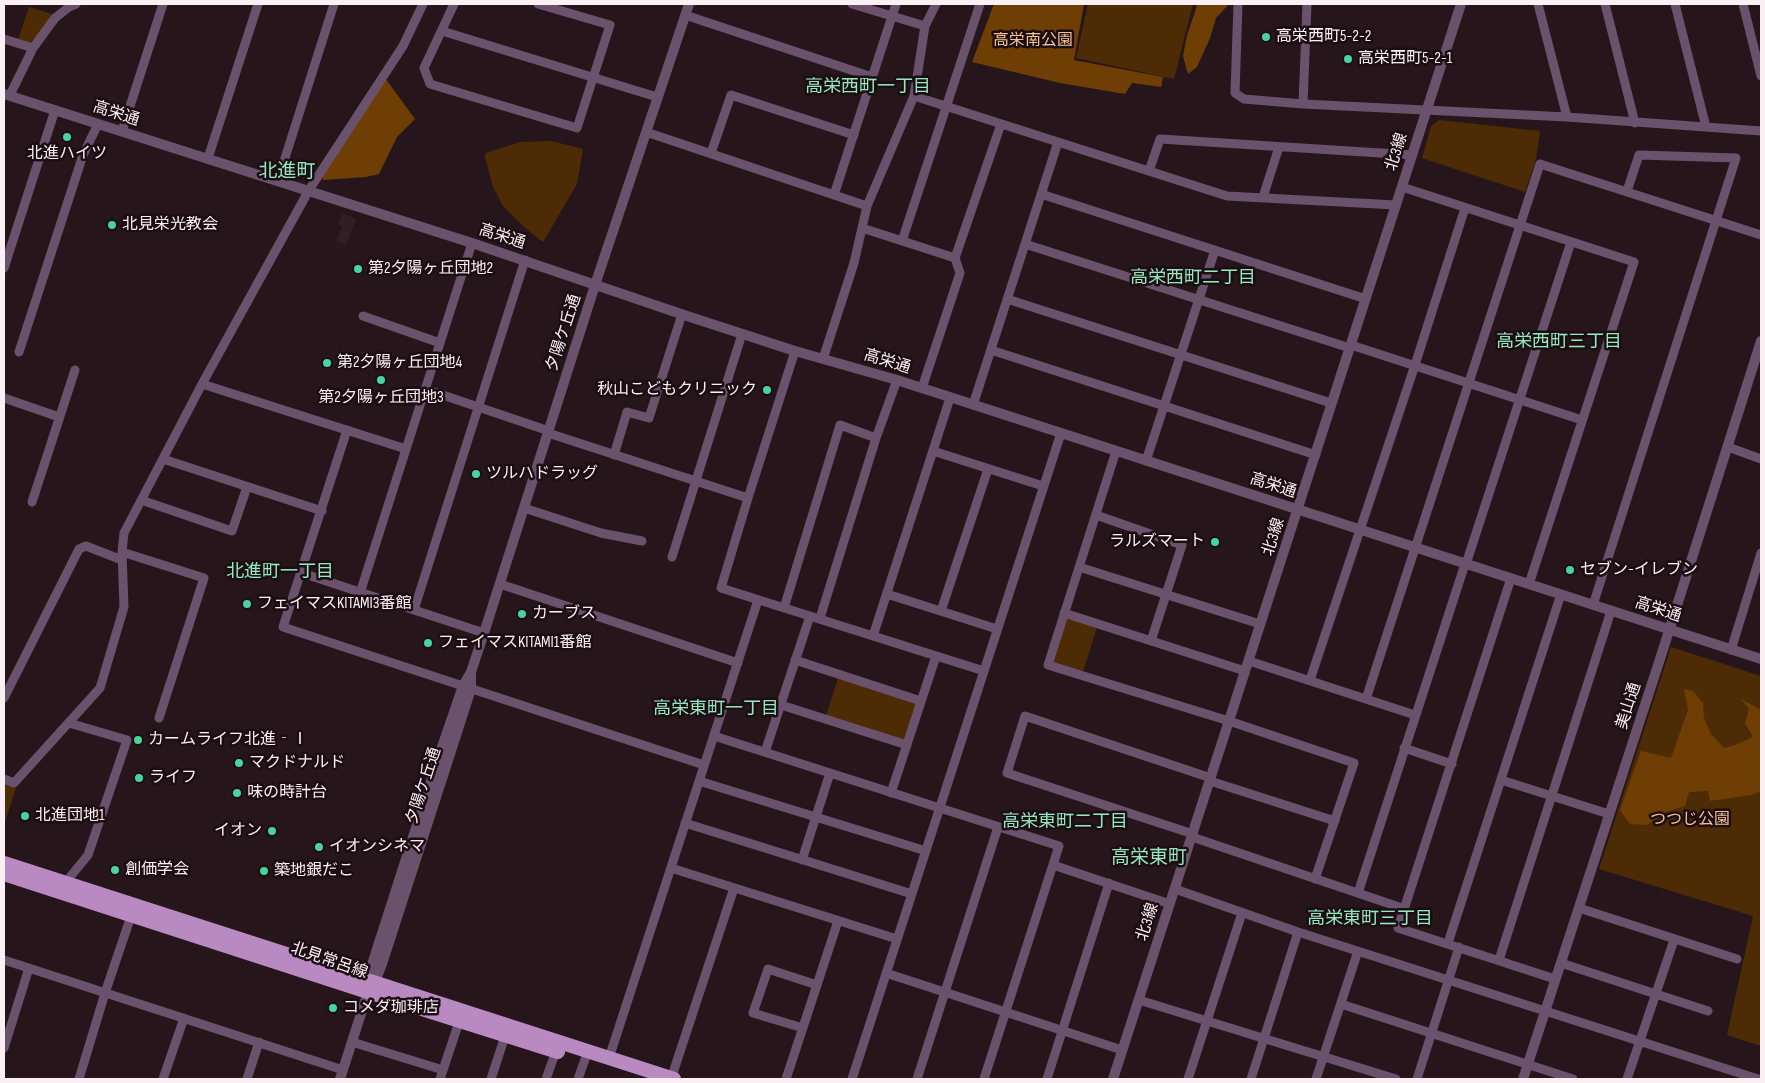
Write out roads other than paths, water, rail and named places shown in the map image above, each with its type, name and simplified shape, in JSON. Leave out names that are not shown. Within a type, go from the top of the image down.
[{"type":"main road","name":"北見常呂線","points":[[4,863],[65,888],[508,1030],[586,1056],[644,1079]]},
{"type":"main road","name":"北見常呂線","points":[[4,874],[65,888]]},
{"type":"main road","name":"北見常呂線","points":[[508,1030],[556,1051],[609,1058],[672,1079]]},
{"type":"street","points":[[122,131],[162,4]]},
{"type":"street","points":[[208,158],[258,4]]},
{"type":"street","points":[[278,180],[334,4]]},
{"type":"street","points":[[4,778],[14,783],[100,688],[124,607],[122,556],[124,534],[202,384],[309,190],[403,46],[422,4]]},
{"type":"street","points":[[454,4],[424,68],[430,84],[577,128],[610,25],[538,4]]},
{"type":"street","name":"夕陽ケ丘通","points":[[341,1074],[595,285],[689,4]]},
{"type":"street","points":[[852,4],[925,26]]},
{"type":"street","points":[[834,194],[896,4]]},
{"type":"street","points":[[823,359],[854,263],[867,206],[914,96],[925,26],[936,4]]},
{"type":"street","points":[[902,241],[980,4]]},
{"type":"street","points":[[1238,4],[1235,93],[1244,100],[1567,117],[1761,131]]},
{"type":"street","points":[[1303,104],[1307,4]]},
{"type":"street","name":"北3線","points":[[1113,1079],[1461,4]]},
{"type":"street","points":[[1538,4],[1567,117]]},
{"type":"street","points":[[1606,4],[1635,123]]},
{"type":"street","points":[[1675,4],[1706,127]]},
{"type":"street","points":[[1743,4],[1761,76]]},
{"type":"street","points":[[7,94],[33,48],[55,18],[68,5]]},
{"type":"street","points":[[685,15],[872,77]]},
{"type":"street","points":[[442,31],[657,97]]},
{"type":"street","points":[[4,38],[33,48]]},
{"type":"street","name":"高栄通","points":[[7,94],[525,260],[742,334],[898,380],[1761,660]]},
{"type":"street","points":[[711,154],[731,95],[854,135]]},
{"type":"street","points":[[914,96],[1228,196],[1396,205]]},
{"type":"street","points":[[4,268],[55,110]]},
{"type":"street","points":[[19,352],[83,155],[98,124]]},
{"type":"street","points":[[922,388],[960,273],[955,258],[1001,124]]},
{"type":"street","points":[[646,132],[867,206]]},
{"type":"street","points":[[1149,171],[1160,139],[1412,155]]},
{"type":"street","points":[[973,405],[1058,142]]},
{"type":"street","points":[[1263,197],[1280,147]]},
{"type":"street","points":[[1593,605],[1736,158],[1639,155],[1628,192]]},
{"type":"street","points":[[1366,699],[1540,164],[1761,235]]},
{"type":"street","points":[[1402,187],[1634,262],[1529,584]]},
{"type":"street","points":[[1041,194],[1366,299]]},
{"type":"street","points":[[1310,680],[1465,208]]},
{"type":"street","points":[[862,228],[955,258]]},
{"type":"street","points":[[1358,893],[1571,242]]},
{"type":"street","points":[[360,592],[472,243]]},
{"type":"street","points":[[1025,244],[1350,347],[1415,365],[1582,420]]},
{"type":"street","points":[[1146,461],[1215,250]]},
{"type":"street","points":[[414,610],[525,260]]},
{"type":"street","points":[[1007,299],[1331,403]]},
{"type":"street","points":[[614,455],[627,412],[649,418],[682,314]]},
{"type":"street","points":[[363,316],[440,342]]},
{"type":"street","points":[[672,557],[742,334]]},
{"type":"street","name":"美山通","points":[[1523,1079],[1761,341]]},
{"type":"street","points":[[991,350],[1316,455]]},
{"type":"street","points":[[795,351],[721,588],[984,671]]},
{"type":"street","points":[[32,502],[75,370]]},
{"type":"street","points":[[820,618],[876,438],[898,380]]},
{"type":"street","points":[[202,384],[406,449]]},
{"type":"street","points":[[425,389],[614,455],[748,498]]},
{"type":"street","points":[[4,398],[59,417]]},
{"type":"street","points":[[874,636],[950,398]]},
{"type":"street","points":[[784,608],[840,425],[876,438]]},
{"type":"street","points":[[347,430],[283,628],[704,765]]},
{"type":"street","points":[[852,1079],[1061,433]]},
{"type":"street","points":[[1728,447],[1761,459]]},
{"type":"street","points":[[934,451],[1043,486]]},
{"type":"street","points":[[1116,451],[1048,665],[1354,762],[1316,879]]},
{"type":"street","points":[[163,460],[322,511]]},
{"type":"street","points":[[941,611],[988,469]]},
{"type":"street","points":[[141,500],[232,531],[247,487]]},
{"type":"street","points":[[524,508],[601,533],[642,542]]},
{"type":"street","points":[[1096,516],[1182,545],[1151,641]]},
{"type":"street","points":[[4,698],[79,549],[86,546],[204,578],[159,718]]},
{"type":"street","points":[[1731,650],[1761,554]]},
{"type":"street","points":[[1079,567],[1260,624]]},
{"type":"street","points":[[302,573],[484,633]]},
{"type":"street","points":[[1511,578],[1398,928],[1555,979]]},
{"type":"street","points":[[500,584],[738,663]]},
{"type":"street","points":[[887,594],[997,630]]},
{"type":"street","points":[[1448,943],[1561,594]]},
{"type":"street","points":[[609,1058],[758,600]]},
{"type":"street","points":[[1499,960],[1611,611]]},
{"type":"street","points":[[1064,613],[1246,671]]},
{"type":"street","points":[[765,752],[810,616]]},
{"type":"street","points":[[891,793],[936,656]]},
{"type":"street","points":[[795,660],[921,701]]},
{"type":"street","points":[[1249,660],[1415,715]]},
{"type":"street","points":[[781,705],[906,745]]},
{"type":"street","points":[[1335,821],[1025,716],[1007,773],[1405,909]]},
{"type":"street","points":[[65,888],[88,855],[127,740],[69,723]]},
{"type":"street","points":[[714,736],[1059,846],[984,1079]]},
{"type":"street","points":[[1404,748],[1452,764]]},
{"type":"street","points":[[802,860],[830,773]]},
{"type":"street","points":[[1501,780],[1609,814]]},
{"type":"street","points":[[699,781],[926,851]]},
{"type":"street","points":[[685,823],[912,894]]},
{"type":"street","points":[[917,1079],[998,827]]},
{"type":"street","points":[[1053,865],[1170,904]]},
{"type":"street","points":[[671,868],[897,939]]},
{"type":"street","points":[[1047,1079],[1109,883]]},
{"type":"street","points":[[672,1079],[734,888]]},
{"type":"street","points":[[1175,889],[1298,932],[1758,1079]]},
{"type":"street","points":[[1579,908],[1737,959]]},
{"type":"street","points":[[79,1079],[105,992],[129,922],[136,911]]},
{"type":"street","points":[[1188,1079],[1242,913]]},
{"type":"street","points":[[786,1079],[838,920]]},
{"type":"street","points":[[1251,1079],[1298,932]]},
{"type":"street","points":[[1627,1079],[1674,940]]},
{"type":"street","points":[[1417,1079],[1459,947]]},
{"type":"street","points":[[1316,1079],[1358,951]]},
{"type":"street","points":[[4,960],[259,1042],[341,1074]]},
{"type":"street","points":[[1561,963],[1708,1011]]},
{"type":"street","points":[[4,1048],[29,968]]},
{"type":"street","points":[[803,1028],[753,1012],[768,969],[818,985]]},
{"type":"street","points":[[886,973],[945,994],[1122,1050]]},
{"type":"street","points":[[1139,1000],[1396,1079]]},
{"type":"street","points":[[1341,1004],[1573,1079]]},
{"type":"street","points":[[352,1042],[441,1075],[461,1016]]},
{"type":"street","points":[[163,1079],[184,1018]]},
{"type":"street","points":[[491,1079],[508,1030]]},
{"type":"street","points":[[247,1079],[259,1042]]},
{"type":"street","points":[[546,1079],[556,1051]]},
{"type":"street","points":[[578,1079],[586,1056]]},
{"type":"place","name":"高栄西町5-2-2","points":[[1266,37]]},
{"type":"place","name":"高栄西町5-2-1","points":[[1348,59]]},
{"type":"place","name":"北進ハイツ","points":[[67,137]]},
{"type":"place","name":"北見栄光教会","points":[[112,225]]},
{"type":"place","name":"第2夕陽ヶ丘団地2","points":[[358,269]]},
{"type":"place","name":"第2夕陽ヶ丘団地4","points":[[327,363]]},
{"type":"place","name":"第2夕陽ヶ丘団地3","points":[[381,380]]},
{"type":"place","name":"秋山こどもクリニック","points":[[767,390]]},
{"type":"place","name":"ツルハドラッグ","points":[[476,474]]},
{"type":"place","name":"ラルズマート","points":[[1215,542]]},
{"type":"place","name":"セブン-イレブン","points":[[1570,570]]},
{"type":"place","name":"フェイマスKITAMI3番館","points":[[247,604]]},
{"type":"place","name":"カーブス","points":[[522,614]]},
{"type":"place","name":"フェイマスKITAMI1番館","points":[[428,643]]},
{"type":"place","name":"カームライフ北進‐Ⅰ","points":[[138,740]]},
{"type":"place","name":"マクドナルド","points":[[239,763]]},
{"type":"place","name":"ライフ","points":[[139,778]]},
{"type":"place","name":"味の時計台","points":[[237,793]]},
{"type":"place","name":"北進団地1","points":[[25,816]]},
{"type":"place","name":"イオン","points":[[272,831]]},
{"type":"place","name":"イオンシネマ","points":[[319,847]]},
{"type":"place","name":"創価学会","points":[[115,870]]},
{"type":"place","name":"築地銀だこ","points":[[264,871]]},
{"type":"place","name":"コメダ珈琲店","points":[[333,1008]]},
{"type":"district","name":"高栄西町一丁目","points":[[868,87]]},
{"type":"district","name":"北進町","points":[[287,172]]},
{"type":"district","name":"高栄西町二丁目","points":[[1193,278]]},
{"type":"district","name":"高栄西町三丁目","points":[[1559,342]]},
{"type":"district","name":"北進町一丁目","points":[[280,572]]},
{"type":"district","name":"高栄東町一丁目","points":[[716,709]]},
{"type":"district","name":"高栄東町二丁目","points":[[1065,822]]},
{"type":"district","name":"高栄東町","points":[[1149,858]]},
{"type":"district","name":"高栄東町三丁目","points":[[1370,919]]},
{"type":"park label","name":"高栄南公園","points":[[1033,41]]},
{"type":"park label","name":"つつじ公園","points":[[1690,820]]}]
